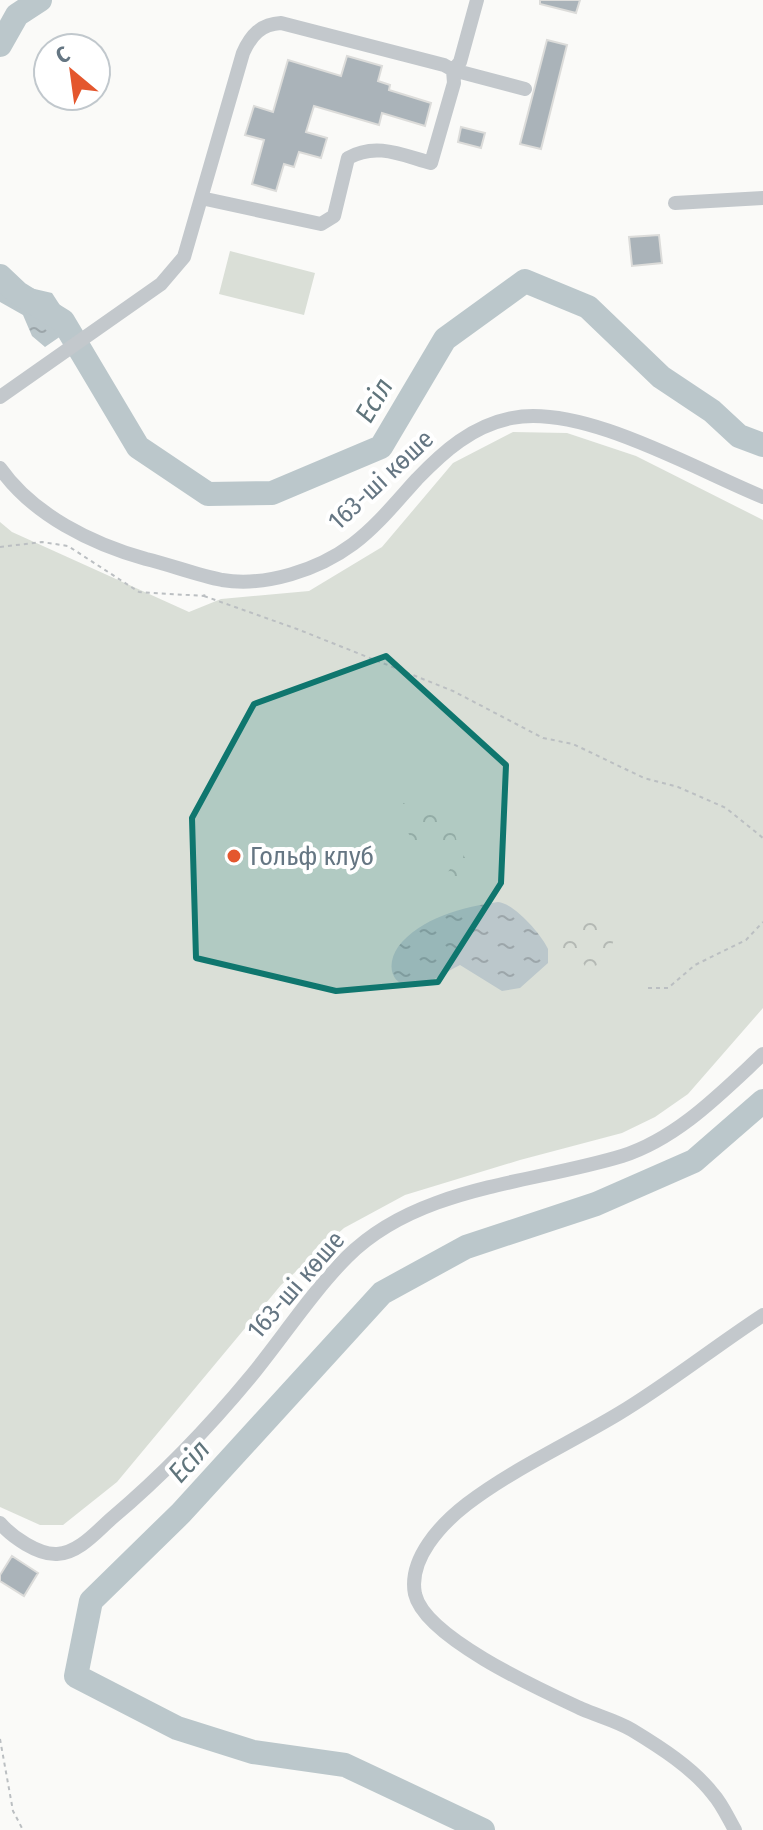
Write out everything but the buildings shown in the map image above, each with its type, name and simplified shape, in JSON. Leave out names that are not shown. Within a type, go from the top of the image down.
[{"type":"street","points":[[201,198],[321,224],[334,216],[348,158],[362,150],[378,149],[431,163],[454,83],[453,70],[460,62],[477,0]]},
{"type":"street","points":[[0,397],[161,284],[184,257],[243,53],[250,38],[269,23],[281,23],[444,65],[525,89]]},
{"type":"street","points":[[675,203],[763,198]]},
{"type":"street","name":"163-ші көше","points":[[0,468],[28,498],[81,534],[121,552],[223,580],[259,580],[291,575],[354,544],[439,455],[485,426],[513,418],[573,420],[605,430],[763,497]]},
{"type":"street","name":"163-ші көше","points":[[0,1523],[20,1540],[45,1552],[59,1554],[81,1546],[144,1491],[212,1421],[346,1258],[383,1227],[458,1198],[513,1181],[623,1156],[655,1142],[713,1100],[763,1054]]},
{"type":"street","points":[[735,1830],[713,1794],[696,1777],[631,1729],[493,1665],[442,1631],[424,1611],[415,1595],[415,1573],[418,1558],[466,1505],[619,1413],[763,1315]]},
{"type":"path","points":[[0,547],[42,542],[68,546],[139,592],[204,596],[297,629],[453,691],[543,738],[573,744],[644,778],[690,792],[726,808],[763,838]]},
{"type":"path","points":[[204,596],[209,586],[223,580]]},
{"type":"path","points":[[648,988],[668,988],[695,965],[746,940],[763,922]]},
{"type":"path","points":[[0,1739],[13,1811],[23,1830]]},
{"type":"highlighted area","points":[[386,656],[506,765],[501,883],[438,982],[336,991],[196,958],[192,818],[254,704]]},
{"type":"green space","points":[[230,251],[315,273],[304,315],[219,294]]},
{"type":"green space","points":[[513,432],[567,433],[636,456],[763,520],[763,1008],[688,1094],[655,1117],[622,1133],[405,1195],[344,1228],[281,1285],[117,1482],[63,1525],[40,1525],[0,1507],[0,522],[12,532],[189,612],[221,599],[309,591],[382,547],[453,463]]},
{"type":"green space","points":[[390,797],[410,806],[426,802],[448,812],[454,818],[457,842],[464,857],[468,862],[481,862],[485,870],[460,878],[446,877],[456,862],[447,850],[423,850],[413,841],[385,805]]},
{"type":"green space","points":[[590,920],[611,924],[615,934],[607,961],[587,969],[579,957],[564,951],[558,936],[562,930],[576,928]]},
{"type":"water","points":[[0,266],[11,278],[26,287],[52,293],[74,327],[45,347],[32,336],[23,315],[0,302]]},
{"type":"water","points":[[498,902],[512,908],[527,921],[548,949],[548,963],[520,988],[502,991],[460,965],[421,984],[407,985],[395,979],[392,967],[394,954],[418,928],[457,911]]},
{"type":"waterway","name":"Есіл","points":[[0,45],[17,15],[40,0]]},
{"type":"waterway","name":"Есіл","points":[[0,276],[18,293],[63,321],[138,447],[208,494],[272,493],[381,447],[445,339],[525,281],[588,307],[661,377],[712,411],[739,436],[763,445]]},
{"type":"waterway","name":"Есіл","points":[[483,1830],[345,1765],[253,1752],[177,1728],[76,1676],[91,1601],[181,1513],[382,1293],[466,1247],[596,1204],[694,1161],[763,1101]]},
{"type":"place","name":"Гольф клуб","points":[[234,856]]}]
